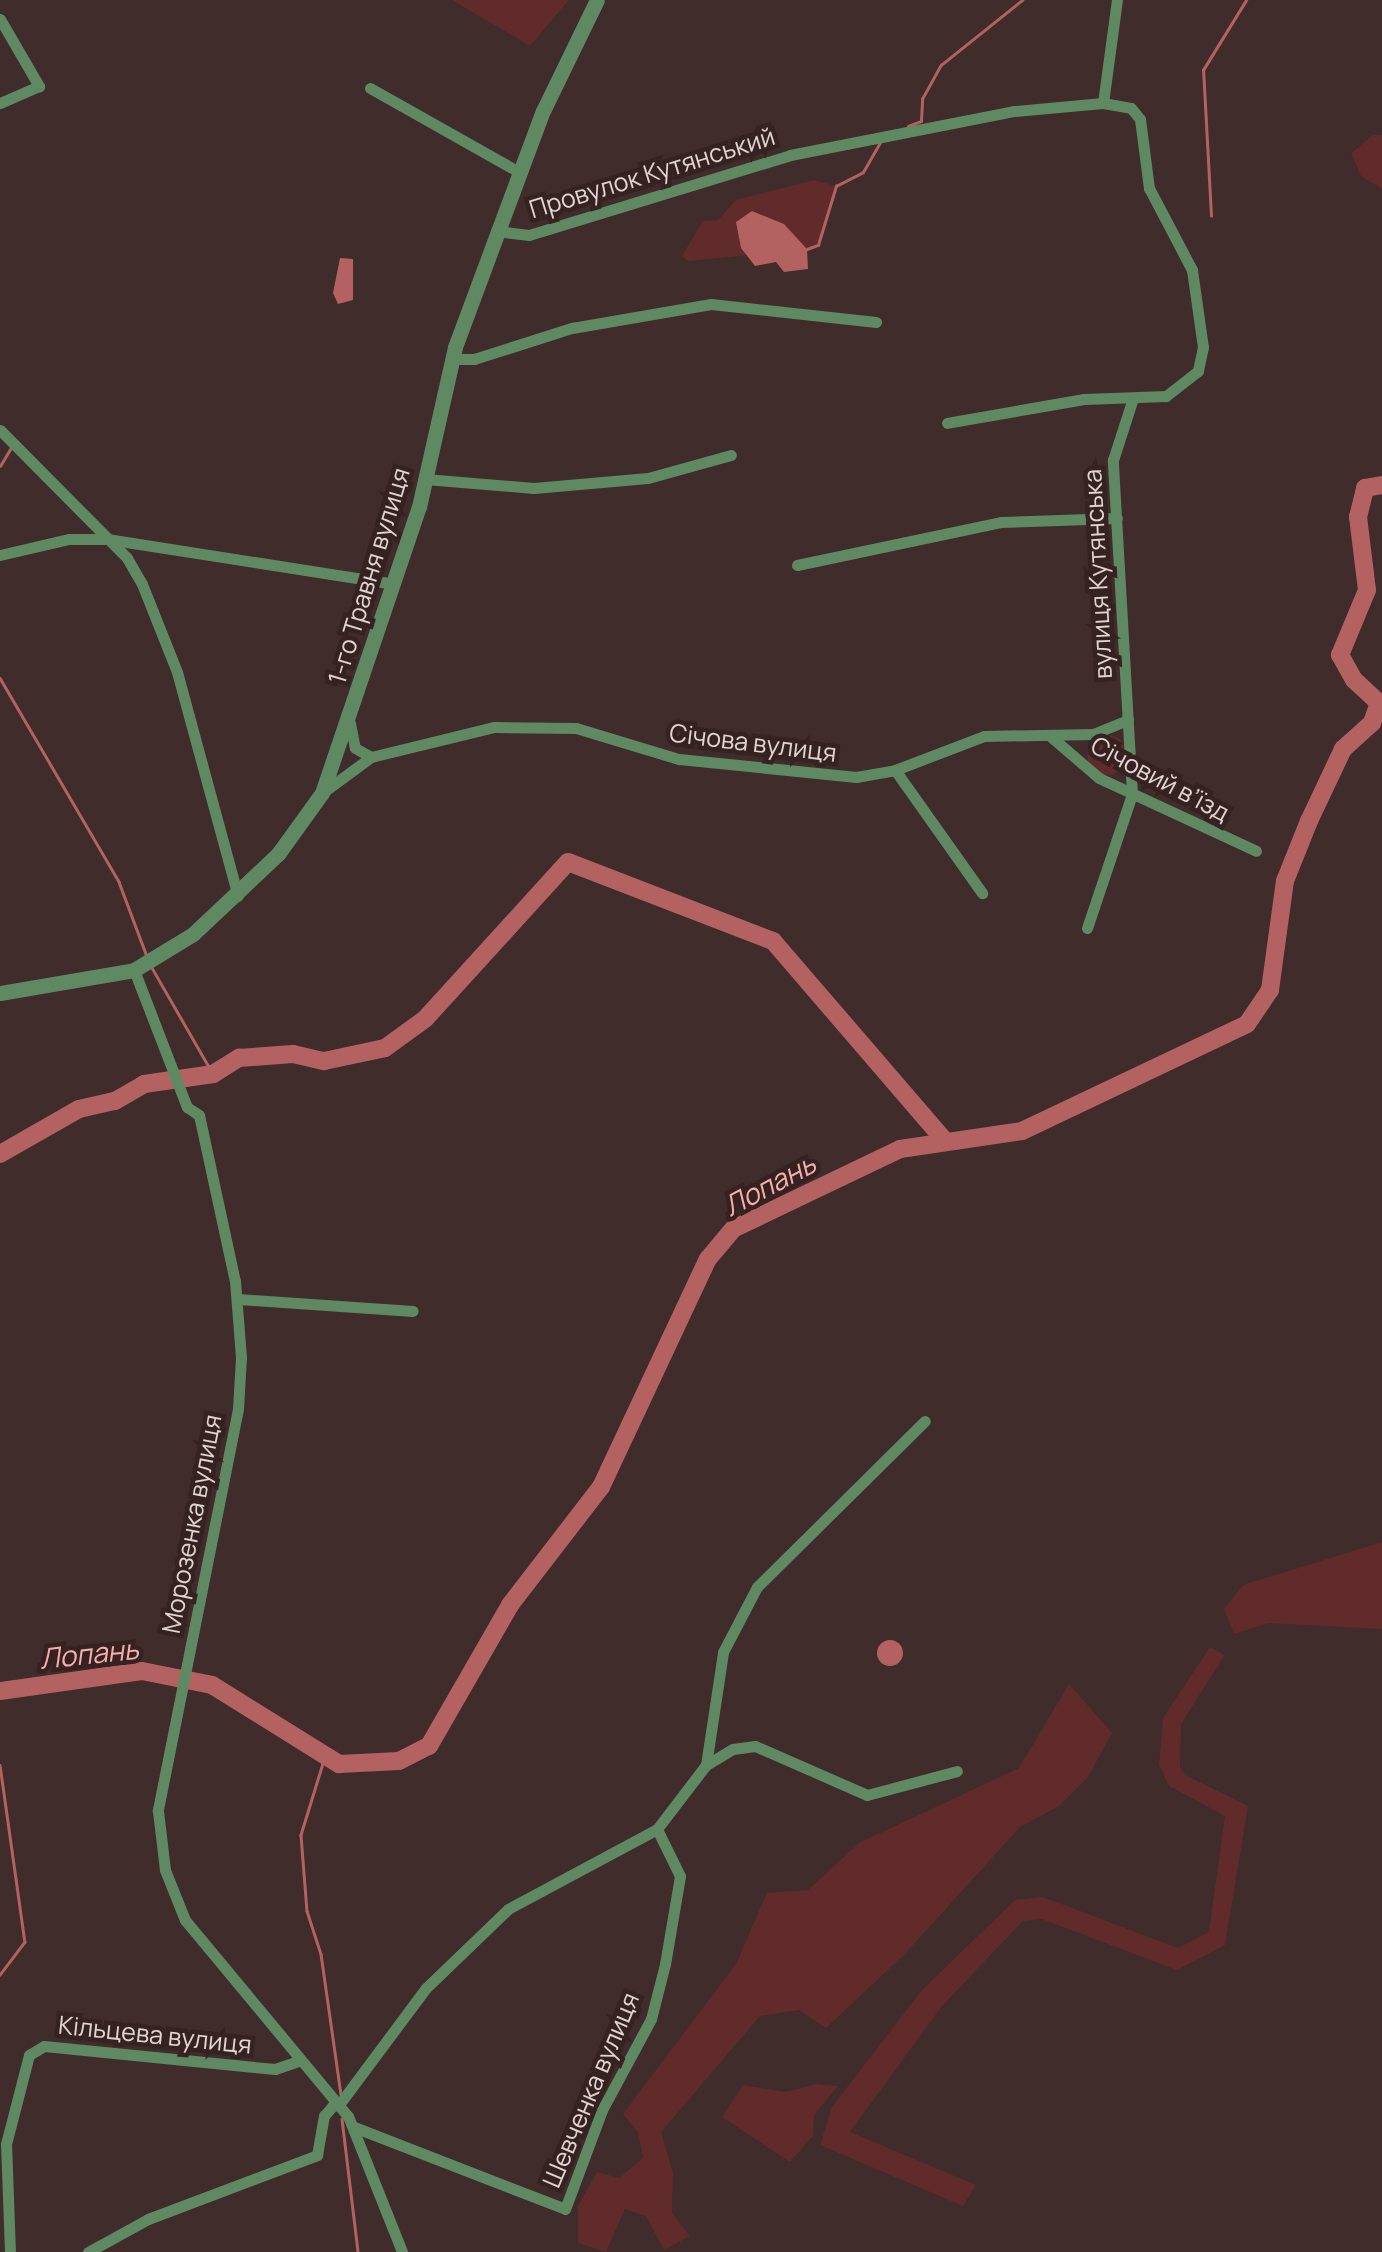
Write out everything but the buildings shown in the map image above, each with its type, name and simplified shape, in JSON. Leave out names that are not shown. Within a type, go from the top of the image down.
[{"type":"street","name":"1-го Травня вулиця","points":[[0,993],[134,970],[238,896],[322,794],[350,724],[395,584],[453,359],[496,231],[597,0]]},
{"type":"street","points":[[947,423],[1084,399],[1132,400],[1184,388],[1198,371],[1203,348],[1192,270],[1149,188],[1140,119],[1130,108],[1103,103],[1118,0]]},
{"type":"street","points":[[0,19],[39,86],[0,103]]},
{"type":"street","points":[[370,88],[519,172]]},
{"type":"street","name":"Провулок Кутянський","points":[[496,231],[529,235],[698,180],[884,137],[1014,112],[1103,103]]},
{"type":"street","points":[[453,359],[474,360],[572,328],[710,304],[876,322]]},
{"type":"street","name":"вулиця Кутянська","points":[[1087,928],[1132,794],[1113,460],[1132,400]]},
{"type":"street","points":[[0,430],[107,540],[142,584],[177,672],[238,896]]},
{"type":"street","points":[[425,479],[534,488],[648,478],[731,455]]},
{"type":"street","points":[[796,565],[1001,522],[1117,518]]},
{"type":"street","points":[[0,555],[70,539],[107,540],[395,584]]},
{"type":"street","name":"Січова вулиця","points":[[322,794],[371,757],[466,731],[538,725],[748,770],[856,777],[895,770],[984,736],[1093,734],[1128,720]]},
{"type":"street","points":[[350,724],[355,748],[371,757]]},
{"type":"street","name":"Січовий в’їзд","points":[[1049,735],[1079,766],[1256,851]]},
{"type":"street","points":[[895,770],[982,893]]},
{"type":"street","name":"Морозенка вулиця","points":[[134,970],[186,1107],[200,1115],[238,1299],[238,1409],[158,1811],[166,1870],[185,1920],[337,2104]]},
{"type":"street","points":[[238,1299],[413,1311]]},
{"type":"street","points":[[706,1765],[723,1652],[758,1588],[925,1422]]},
{"type":"street","points":[[88,2252],[148,2219],[317,2155],[324,2116],[426,1988],[508,1909],[657,1829],[706,1765],[733,1749],[755,1746],[867,1795],[958,1771]]},
{"type":"street","name":"Шевченка вулиця","points":[[354,2127],[565,2209],[602,2110],[651,2020],[680,1876],[657,1829]]},
{"type":"street","name":"Кільцева вулиця","points":[[10,2252],[6,2144],[28,2056],[44,2046],[275,2070],[298,2061]]},
{"type":"street","points":[[337,2104],[354,2127],[402,2252]]},
{"type":"shaded area","points":[[452,0],[569,0],[530,46]]},
{"type":"shaded area","points":[[1372,135],[1382,135],[1382,189],[1361,176],[1351,154]]},
{"type":"shaded area","points":[[814,180],[836,186],[818,245],[807,249],[784,224],[752,211],[749,255],[688,261],[682,256],[703,221],[718,220],[736,200]]},
{"type":"shaded area","points":[[752,211],[784,224],[807,249],[808,269],[784,272],[776,262],[755,266],[741,248],[736,222]]},
{"type":"shaded area","points":[[340,258],[353,259],[353,300],[338,304],[333,293]]},
{"type":"shaded area","points":[[1107,735],[1121,741],[1127,755],[1121,769],[1107,775],[1093,769],[1087,755],[1093,741]]},
{"type":"shaded area","points":[[1382,1542],[1382,1629],[1268,1623],[1234,1634],[1224,1609],[1243,1585]]},
{"type":"shaded area","points":[[890,1640],[899,1644],[903,1653],[899,1662],[890,1666],[881,1662],[877,1653],[881,1644]]},
{"type":"shaded area","points":[[1210,1647],[1225,1655],[1181,1724],[1180,1766],[1185,1775],[1248,1806],[1225,1945],[1177,1970],[1042,1919],[1023,1921],[942,2006],[850,2132],[976,2185],[963,2206],[820,2145],[832,2107],[922,1990],[1015,1900],[1043,1897],[1178,1948],[1209,1932],[1225,1816],[1169,1786],[1159,1765],[1163,1718]]},
{"type":"shaded area","points":[[1069,1684],[1112,1733],[1088,1777],[1059,1806],[1020,1827],[904,1955],[826,2028],[799,2010],[760,2016],[661,2132],[673,2173],[672,2213],[690,2236],[664,2250],[646,2216],[625,2209],[606,2252],[578,2243],[578,2206],[597,2172],[619,2178],[643,2158],[638,2132],[623,2114],[736,1964],[767,1893],[808,1890],[859,1843],[1019,1768]]},
{"type":"shaded area","points":[[816,2084],[838,2086],[814,2115],[813,2136],[790,2162],[722,2117],[743,2085],[786,2092]]},
{"type":"waterway","points":[[908,126],[921,121],[922,99],[941,65],[1022,0]]},
{"type":"waterway","points":[[1211,216],[1203,70],[1246,0]]},
{"type":"waterway","points":[[807,249],[818,245],[836,186],[863,172],[881,141]]},
{"type":"waterway","points":[[0,466],[11,448]]},
{"type":"waterway","name":"Лопань","points":[[0,1691],[142,1671],[212,1685],[339,1764],[399,1761],[429,1746],[510,1605],[601,1487],[708,1259],[733,1229],[900,1149],[1022,1131],[1247,1024],[1270,990],[1285,881],[1309,821],[1343,749],[1372,723],[1379,703],[1354,680],[1340,655],[1367,590],[1358,517],[1365,488],[1382,485]]},
{"type":"waterway","points":[[0,678],[119,882],[146,954]]},
{"type":"waterway","points":[[0,1154],[79,1109],[115,1101],[144,1084],[213,1074],[239,1058],[293,1054],[324,1061],[385,1048],[425,1019],[568,862],[773,941],[946,1142]]},
{"type":"waterway","points":[[151,966],[213,1074]]},
{"type":"waterway","points":[[325,1757],[301,1835],[307,1911],[321,1954],[341,2095]]},
{"type":"waterway","points":[[0,1765],[25,1942],[0,1975]]},
{"type":"waterway","points":[[342,2119],[358,2252]]}]
